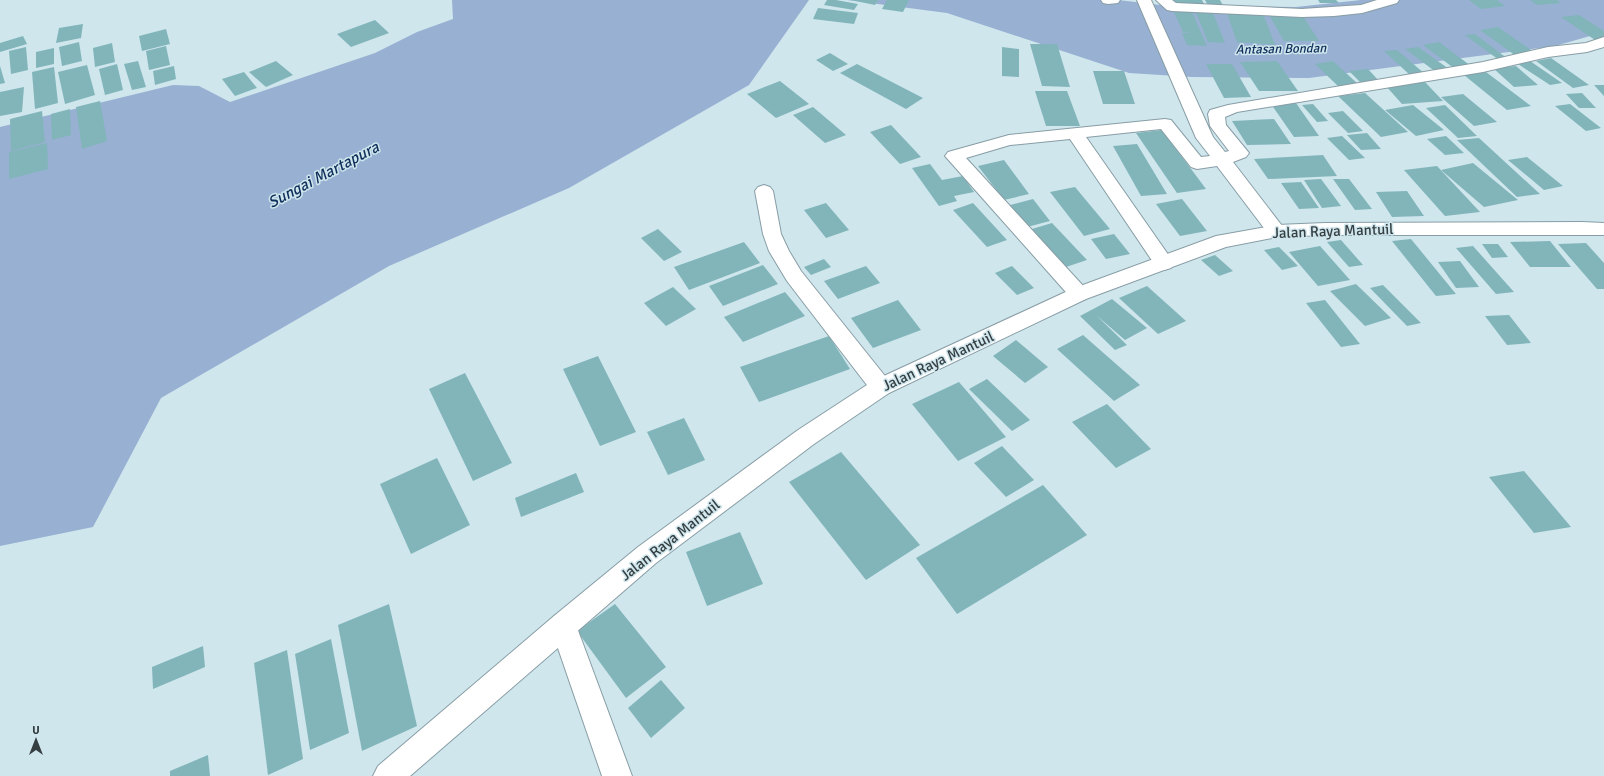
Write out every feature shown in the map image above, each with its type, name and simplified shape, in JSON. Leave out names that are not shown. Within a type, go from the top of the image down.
[{"type":"street","points":[[1108,0],[1114,0]]},
{"type":"street","points":[[1144,0],[1204,138],[1278,231]]},
{"type":"street","points":[[1163,0],[1172,7],[1302,13],[1362,9],[1392,0]]},
{"type":"street","points":[[1079,294],[954,156],[1009,140],[1165,124],[1197,163],[1222,160],[1240,153],[1218,126],[1216,114],[1234,108],[1299,96],[1483,67],[1548,52],[1586,47],[1604,42]]},
{"type":"street","points":[[1075,133],[1164,263]]},
{"type":"street","points":[[764,191],[772,234],[779,251],[794,276],[881,387]]},
{"type":"street","name":"Jalan Raya Mantuil","points":[[388,776],[563,625],[666,541],[806,437],[881,387],[1079,294],[1224,241],[1278,231],[1325,229],[1604,229]]},
{"type":"street","points":[[563,625],[617,776]]},
{"type":"water","name":"Sungai Martapura","points":[[452,0],[809,0],[749,85],[569,188],[389,266],[161,398],[93,527],[0,546],[0,127],[173,85],[199,86],[230,102],[375,53],[417,32],[453,19]]},
{"type":"water","name":"Antasan Bondan","points":[[847,0],[1118,0],[1169,6],[1296,7],[1361,0],[1604,0],[1604,32],[1555,46],[1309,78],[1192,77],[1129,73],[947,13]]},
{"type":"building","points":[[827,0],[858,4],[854,10],[824,5]]},
{"type":"building","points":[[851,0],[878,0],[875,5]]},
{"type":"building","points":[[887,0],[909,0],[903,12],[882,9]]},
{"type":"building","points":[[1172,0],[1202,0],[1205,6],[1175,6]]},
{"type":"building","points":[[1205,0],[1220,0],[1225,9],[1210,9]]},
{"type":"building","points":[[1318,0],[1336,0],[1339,3],[1320,3]]},
{"type":"building","points":[[1469,0],[1497,0],[1505,6],[1481,9]]},
{"type":"building","points":[[1530,0],[1557,0],[1561,3],[1537,5]]},
{"type":"building","points":[[818,8],[858,13],[854,24],[813,19]]},
{"type":"building","points":[[1174,12],[1192,12],[1207,46],[1187,45],[1182,33],[1194,32],[1183,32]]},
{"type":"building","points":[[1196,13],[1213,13],[1225,43],[1208,42]]},
{"type":"building","points":[[1227,13],[1264,16],[1275,45],[1237,42]]},
{"type":"building","points":[[1268,13],[1301,13],[1319,41],[1284,41]]},
{"type":"building","points":[[1579,15],[1604,31],[1604,38],[1595,40],[1561,17]]},
{"type":"building","points":[[375,20],[389,33],[351,47],[337,34]]},
{"type":"building","points":[[83,24],[81,38],[56,43],[59,28]]},
{"type":"building","points":[[1498,27],[1534,52],[1516,56],[1480,30]]},
{"type":"building","points":[[166,29],[170,44],[142,51],[139,36]]},
{"type":"building","points":[[1475,34],[1508,59],[1499,60],[1465,35]]},
{"type":"building","points":[[23,36],[27,44],[0,52],[0,43]]},
{"type":"building","points":[[79,42],[82,61],[62,66],[59,47]]},
{"type":"building","points":[[1439,42],[1471,66],[1455,69],[1423,45]]},
{"type":"building","points":[[112,43],[115,62],[95,67],[93,48]]},
{"type":"building","points":[[1030,44],[1057,44],[1070,87],[1042,86]]},
{"type":"building","points":[[166,46],[170,65],[149,70],[146,51]]},
{"type":"building","points":[[26,47],[28,70],[11,74],[9,51]]},
{"type":"building","points":[[1002,47],[1019,49],[1019,77],[1002,76]]},
{"type":"building","points":[[1418,47],[1449,69],[1436,72],[1405,49]]},
{"type":"building","points":[[54,48],[54,64],[36,68],[36,52]]},
{"type":"building","points":[[1397,50],[1425,74],[1411,76],[1384,51]]},
{"type":"building","points":[[830,53],[848,64],[833,71],[816,60]]},
{"type":"building","points":[[1551,58],[1589,85],[1573,88],[1536,61]]},
{"type":"building","points":[[138,61],[146,87],[132,90],[124,64]]},
{"type":"building","points":[[276,61],[293,75],[266,87],[249,72]]},
{"type":"building","points":[[1277,61],[1298,91],[1259,91],[1240,62]]},
{"type":"building","points":[[1333,61],[1358,84],[1339,87],[1315,64]]},
{"type":"building","points":[[1530,61],[1562,83],[1550,85],[1518,64]]},
{"type":"building","points":[[117,64],[123,90],[105,95],[99,69]]},
{"type":"building","points":[[857,64],[923,98],[906,109],[840,73]]},
{"type":"building","points":[[1206,64],[1232,64],[1251,97],[1224,98]]},
{"type":"building","points":[[87,65],[95,95],[65,104],[58,72]]},
{"type":"building","points":[[0,66],[5,83],[0,84]]},
{"type":"building","points":[[174,66],[176,79],[155,85],[153,71]]},
{"type":"building","points":[[1516,66],[1538,85],[1514,87],[1493,68]]},
{"type":"building","points":[[54,67],[58,103],[35,109],[32,72]]},
{"type":"building","points":[[1368,69],[1379,81],[1360,82],[1349,71]]},
{"type":"building","points":[[1093,71],[1124,71],[1135,104],[1103,104]]},
{"type":"building","points":[[244,72],[257,88],[235,96],[222,79]]},
{"type":"building","points":[[1486,72],[1531,106],[1507,110],[1464,75]]},
{"type":"building","points":[[780,81],[809,104],[776,118],[747,94]]},
{"type":"building","points":[[1425,82],[1443,101],[1402,104],[1385,85]]},
{"type":"building","points":[[1594,85],[1604,85],[1604,96]]},
{"type":"building","points":[[24,87],[22,112],[0,116],[0,92]]},
{"type":"building","points":[[1035,91],[1067,91],[1080,126],[1046,126]]},
{"type":"building","points":[[1365,93],[1408,132],[1381,137],[1338,96]]},
{"type":"building","points":[[1582,93],[1596,108],[1579,108],[1566,94]]},
{"type":"building","points":[[1463,94],[1497,122],[1474,126],[1441,97]]},
{"type":"building","points":[[100,101],[107,141],[82,149],[76,107]]},
{"type":"building","points":[[1296,103],[1319,136],[1294,137],[1271,104]]},
{"type":"building","points":[[1313,104],[1328,121],[1317,122],[1302,105]]},
{"type":"building","points":[[1570,104],[1601,128],[1586,131],[1555,106]]},
{"type":"building","points":[[1413,105],[1444,130],[1416,136],[1385,110]]},
{"type":"building","points":[[1445,105],[1477,136],[1458,138],[1426,108]]},
{"type":"building","points":[[813,107],[846,135],[825,143],[793,115]]},
{"type":"building","points":[[70,109],[71,135],[52,140],[51,114]]},
{"type":"building","points":[[42,111],[45,142],[11,151],[10,119]]},
{"type":"building","points":[[1343,111],[1363,131],[1348,133],[1328,113]]},
{"type":"building","points":[[1274,119],[1291,144],[1247,145],[1232,121]]},
{"type":"building","points":[[891,125],[921,157],[900,164],[870,132]]},
{"type":"building","points":[[1162,130],[1206,189],[1177,193],[1136,133]]},
{"type":"building","points":[[1367,133],[1381,149],[1361,150],[1347,135]]},
{"type":"building","points":[[1342,136],[1365,158],[1349,160],[1327,138]]},
{"type":"building","points":[[1446,136],[1464,153],[1445,155],[1427,139]]},
{"type":"building","points":[[1479,138],[1540,194],[1517,197],[1457,140]]},
{"type":"building","points":[[47,143],[48,169],[9,179],[9,152]]},
{"type":"building","points":[[1137,144],[1167,194],[1141,196],[1113,146]]},
{"type":"building","points":[[1323,155],[1337,176],[1268,179],[1254,159]]},
{"type":"building","points":[[1527,157],[1563,186],[1544,190],[1508,160]]},
{"type":"building","points":[[1004,160],[1029,194],[1004,200],[978,166]]},
{"type":"building","points":[[1473,163],[1518,200],[1484,207],[1441,170]]},
{"type":"building","points":[[930,164],[942,180],[963,176],[974,192],[954,196],[957,201],[939,206],[912,168]]},
{"type":"building","points":[[1437,166],[1480,212],[1445,216],[1404,170]]},
{"type":"building","points":[[1321,179],[1341,206],[1322,208],[1304,180]]},
{"type":"building","points":[[1333,179],[1349,179],[1372,209],[1355,210]]},
{"type":"building","points":[[1301,182],[1319,208],[1299,209],[1281,183]]},
{"type":"building","points":[[1075,187],[1110,229],[1084,236],[1050,192]]},
{"type":"building","points":[[1407,191],[1424,216],[1392,217],[1376,192]]},
{"type":"building","points":[[1033,199],[1050,221],[1027,227],[1010,205]]},
{"type":"building","points":[[1182,199],[1207,231],[1180,236],[1156,204]]},
{"type":"building","points":[[826,203],[849,230],[826,238],[804,210]]},
{"type":"building","points":[[973,203],[1007,240],[987,247],[953,210]]},
{"type":"building","points":[[1052,223],[1087,260],[1066,267],[1032,229]]},
{"type":"building","points":[[658,229],[682,252],[664,261],[641,238]]},
{"type":"building","points":[[1114,234],[1130,254],[1106,259],[1091,239]]},
{"type":"building","points":[[1411,239],[1456,294],[1436,296],[1392,241]]},
{"type":"building","points":[[1341,240],[1363,265],[1349,267],[1327,242]]},
{"type":"building","points":[[1550,241],[1571,267],[1530,267],[1510,242]]},
{"type":"building","points":[[744,242],[760,263],[689,290],[674,267]]},
{"type":"building","points":[[1586,243],[1604,263],[1604,289],[1597,289],[1558,244]]},
{"type":"building","points":[[1482,244],[1498,244],[1508,257],[1492,258]]},
{"type":"building","points":[[1320,246],[1350,280],[1318,286],[1289,252]]},
{"type":"building","points":[[1473,246],[1514,292],[1496,294],[1456,248]]},
{"type":"building","points":[[1279,247],[1298,266],[1282,270],[1264,250]]},
{"type":"building","points":[[1215,255],[1233,271],[1219,276],[1201,260]]},
{"type":"building","points":[[824,259],[831,267],[811,275],[804,267]]},
{"type":"building","points":[[1460,261],[1479,287],[1456,288],[1438,262]]},
{"type":"building","points":[[763,265],[778,284],[723,306],[709,286]]},
{"type":"building","points":[[866,266],[880,283],[838,299],[824,281]]},
{"type":"building","points":[[1012,266],[1034,288],[1017,295],[995,273]]},
{"type":"building","points":[[1356,284],[1391,318],[1365,326],[1330,291]]},
{"type":"building","points":[[1383,285],[1421,323],[1407,326],[1370,288]]},
{"type":"building","points":[[1147,286],[1186,321],[1158,334],[1119,298]]},
{"type":"building","points":[[673,287],[696,309],[666,326],[644,303]]},
{"type":"building","points":[[785,292],[805,316],[743,342],[724,317]]},
{"type":"building","points":[[1112,299],[1147,328],[1125,340],[1096,315],[1127,345],[1115,350],[1080,316]]},
{"type":"building","points":[[898,300],[921,330],[873,348],[851,318]]},
{"type":"building","points":[[1325,300],[1360,344],[1341,347],[1306,303]]},
{"type":"building","points":[[1509,315],[1531,343],[1507,345],[1485,316]]},
{"type":"building","points":[[1083,335],[1140,385],[1114,401],[1057,349]]},
{"type":"building","points":[[829,336],[850,369],[759,402],[740,367]]},
{"type":"building","points":[[1016,340],[1048,367],[1025,383],[993,356]]},
{"type":"building","points":[[598,356],[636,432],[600,446],[563,369]]},
{"type":"building","points":[[465,373],[512,463],[473,481],[429,389]]},
{"type":"building","points":[[987,379],[1030,420],[1012,431],[969,389]]},
{"type":"building","points":[[959,382],[1006,437],[958,461],[912,404]]},
{"type":"building","points":[[1107,404],[1151,449],[1116,468],[1072,422]]},
{"type":"building","points":[[684,418],[705,460],[668,475],[647,432]]},
{"type":"building","points":[[1002,446],[1034,480],[1006,497],[974,463]]},
{"type":"building","points":[[841,452],[920,545],[866,580],[789,482]]},
{"type":"building","points":[[437,458],[470,525],[411,554],[380,484]]},
{"type":"building","points":[[1524,471],[1571,527],[1534,533],[1489,477]]},
{"type":"building","points":[[576,473],[584,492],[521,517],[515,498]]},
{"type":"building","points":[[1043,485],[1087,535],[957,614],[916,558]]},
{"type":"building","points":[[740,532],[763,584],[707,606],[686,552]]},
{"type":"building","points":[[389,604],[417,726],[362,751],[338,625]]},
{"type":"building","points":[[615,604],[666,667],[626,698],[577,631]]},
{"type":"building","points":[[331,639],[349,733],[310,750],[295,654]]},
{"type":"building","points":[[203,646],[205,667],[153,689],[152,667]]},
{"type":"building","points":[[287,650],[303,759],[268,775],[254,663]]},
{"type":"building","points":[[661,680],[685,708],[651,738],[628,708]]},
{"type":"building","points":[[208,755],[210,776],[170,776],[170,771]]}]
